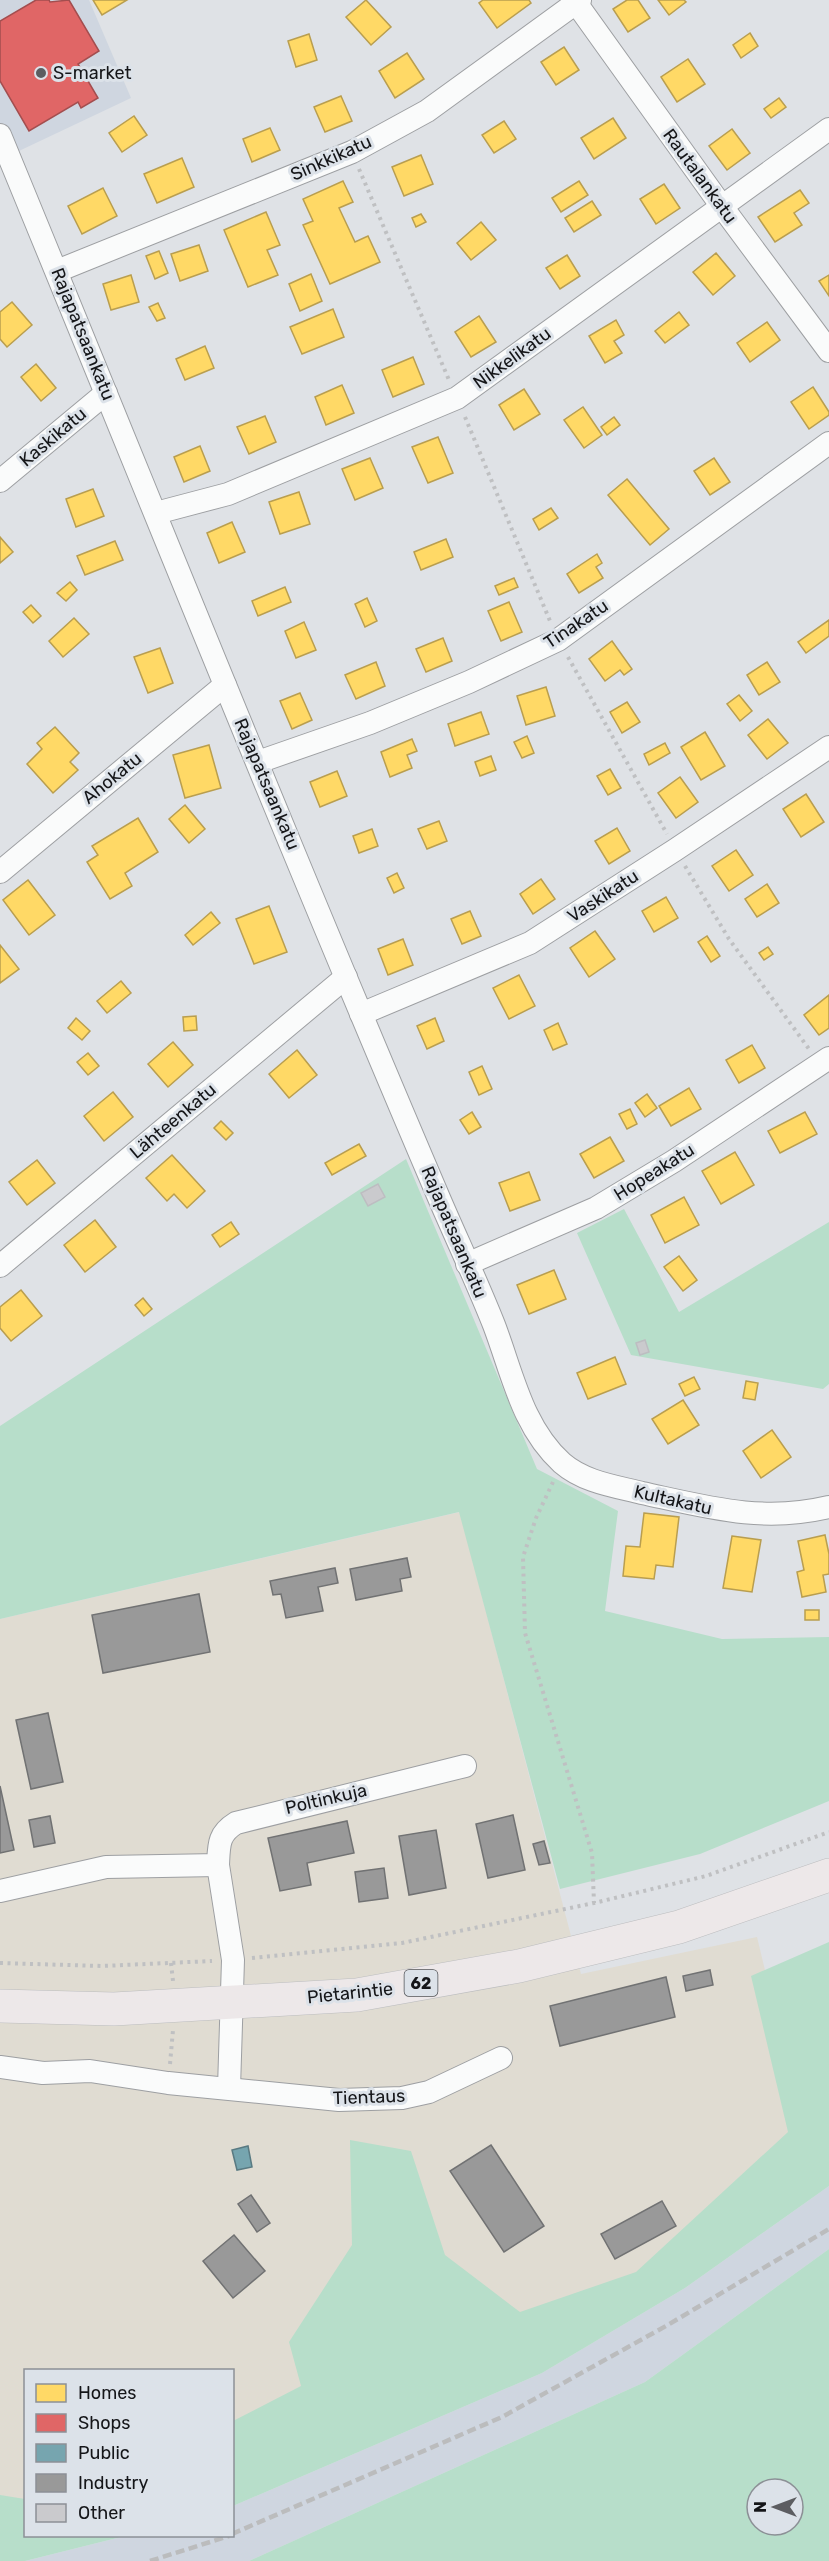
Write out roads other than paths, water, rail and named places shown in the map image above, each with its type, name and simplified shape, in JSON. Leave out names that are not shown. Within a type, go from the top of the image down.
[{"type":"main road","name":"Pietarintie","points":[[0,2006],[114,2009],[357,1995],[519,1966],[679,1927],[829,1875]]},
{"type":"street","name":"Rautalankatu","points":[[576,1],[723,208],[829,351]]},
{"type":"street","name":"Sinkkikatu","points":[[57,271],[351,152],[427,111],[576,1]]},
{"type":"street","name":"Nikkelikatu","points":[[156,513],[228,494],[457,398],[723,208],[829,129]]},
{"type":"street","name":"Rajapatsaankatu","points":[[1,142],[57,271],[361,1014],[493,1323],[519,1398],[536,1432]]},
{"type":"street","name":"Kaskikatu","points":[[0,482],[106,393]]},
{"type":"street","name":"Tinakatu","points":[[258,762],[370,723],[436,696],[558,640],[829,442]]},
{"type":"street","name":"Ahokatu","points":[[0,872],[225,686]]},
{"type":"street","name":"Vaskikatu","points":[[361,1014],[530,943],[829,747]]},
{"type":"street","name":"Lähteenkatu","points":[[0,1266],[346,977]]},
{"type":"street","name":"Hopeakatu","points":[[467,1264],[596,1208],[674,1161],[829,1058]]},
{"type":"street","name":"Kultakatu","points":[[536,1432],[562,1463],[579,1474],[604,1484],[708,1509],[750,1514],[790,1514],[829,1507]]},
{"type":"street","name":"Poltinkuja","points":[[233,2002],[233,1960],[218,1865],[219,1848],[224,1831],[236,1823],[465,1766]]},
{"type":"street","points":[[0,1890],[106,1867],[218,1865]]},
{"type":"street","points":[[229,2088],[233,2002]]},
{"type":"street","name":"Tientaus","points":[[0,2067],[43,2073],[90,2071],[168,2083],[339,2100],[402,2098],[429,2092],[501,2058]]},
{"type":"railway","points":[[234,2533],[502,2417],[666,2326],[829,2229]]},
{"type":"railway","points":[[150,2561],[226,2537]]},
{"type":"place","name":"S-market","points":[[41,73]]}]
